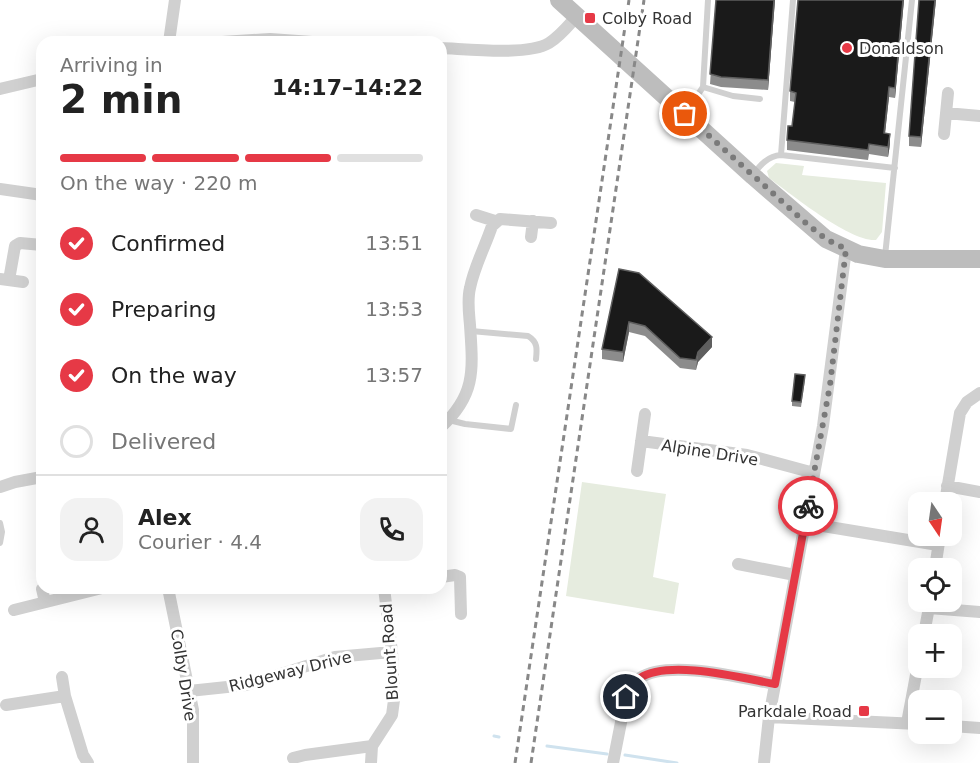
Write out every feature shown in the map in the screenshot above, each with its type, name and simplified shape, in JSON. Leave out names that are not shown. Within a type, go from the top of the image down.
[{"type":"street","points":[[170,36],[175,0]]},
{"type":"street","points":[[559,0],[603,42],[826,239],[858,254],[885,259],[980,259]]},
{"type":"street","points":[[447,48],[531,49],[547,45],[576,17]]},
{"type":"street","points":[[0,89],[36,80]]},
{"type":"street","points":[[944,134],[948,93]]},
{"type":"street","points":[[946,113],[980,116]]},
{"type":"street","points":[[0,189],[36,194]]},
{"type":"street","points":[[476,215],[495,221],[509,219],[551,223]]},
{"type":"street","points":[[447,422],[467,396],[471,375],[468,306],[470,288],[495,221]]},
{"type":"street","points":[[531,237],[532,221]]},
{"type":"street","points":[[23,282],[5,280],[15,246],[20,243],[36,244]]},
{"type":"street","points":[[764,763],[775,684],[830,385],[846,249]]},
{"type":"street","points":[[946,492],[960,413],[967,402],[980,393]]},
{"type":"street","points":[[637,471],[645,414]]},
{"type":"street","name":"Alpine Drive","points":[[641,441],[747,455],[814,473]]},
{"type":"street","points":[[0,487],[36,478]]},
{"type":"street","points":[[947,486],[980,492]]},
{"type":"street","points":[[805,522],[908,536]]},
{"type":"street","points":[[738,564],[795,575]]},
{"type":"street","points":[[447,576],[460,577],[461,614]]},
{"type":"street","points":[[43,594],[45,602]]},
{"type":"street","points":[[14,610],[78,594]]},
{"type":"street","name":"Colby Drive","points":[[169,594],[193,710],[193,763]]},
{"type":"street","name":"Blount Road","points":[[372,746],[392,715],[394,700],[392,652],[385,594]]},
{"type":"street","points":[[962,610],[980,612]]},
{"type":"street","name":"Ridgeway Drive","points":[[189,691],[246,685],[335,657],[392,652]]},
{"type":"street","points":[[613,763],[626,697],[631,687],[640,678],[650,673],[676,670],[710,672],[775,684]]},
{"type":"street","points":[[62,677],[65,696],[83,755],[88,763]]},
{"type":"street","points":[[13,700],[65,696]]},
{"type":"street","points":[[770,717],[908,724]]},
{"type":"street","points":[[962,727],[980,728]]},
{"type":"street","points":[[303,741],[299,756],[372,746],[371,763]]},
{"type":"lane","points":[[685,114],[703,87],[708,0]]},
{"type":"lane","points":[[781,156],[793,0]]},
{"type":"lane","points":[[885,259],[912,0]]},
{"type":"lane","points":[[703,87],[733,96],[759,99]]},
{"type":"lane","points":[[753,176],[766,161],[776,156],[895,168]]},
{"type":"lane","points":[[470,332],[528,336],[534,340],[537,347],[536,359]]},
{"type":"lane","points":[[447,424],[511,429],[516,405]]},
{"type":"lane","points":[[0,523],[2,532],[0,543]]},
{"type":"shaded area","points":[[776,163],[804,166],[802,175],[886,183],[882,232],[876,240],[865,239],[821,216],[769,178],[767,171]]},
{"type":"shaded area","points":[[582,482],[666,494],[653,577],[679,583],[674,614],[566,596]]},
{"type":"building","points":[[716,0],[774,0],[768,80],[721,77],[710,74]]},
{"type":"building","name":"Donaldson","points":[[798,0],[903,0],[895,88],[889,87],[884,133],[890,134],[888,147],[869,144],[868,150],[787,140],[788,126],[792,126],[796,93],[790,91]]},
{"type":"building","points":[[919,0],[935,0],[921,137],[909,136]]},
{"type":"building","points":[[619,269],[639,273],[712,337],[698,352],[696,360],[680,358],[645,326],[629,322],[623,352],[602,349]]},
{"type":"building","points":[[795,374],[805,375],[801,402],[792,401]]},
{"type":"waterway","points":[[494,736],[499,737]]},
{"type":"waterway","points":[[547,746],[607,754]]},
{"type":"waterway","points":[[625,755],[677,763]]},
{"type":"railway","points":[[515,763],[629,0]]},
{"type":"railway","points":[[531,763],[644,0]]},
{"type":"way so far","points":[[685,114],[808,225],[826,239],[846,249],[830,385],[808,506]]},
{"type":"place","name":"Colby Road","points":[[590,18]]},
{"type":"place","name":"Donaldson","points":[[847,48]]},
{"type":"place","name":"Parkdale Road","points":[[864,711]]},
{"type":"route","points":[[626,697],[631,687],[640,678],[662,671],[710,672],[775,684],[808,506]]}]
